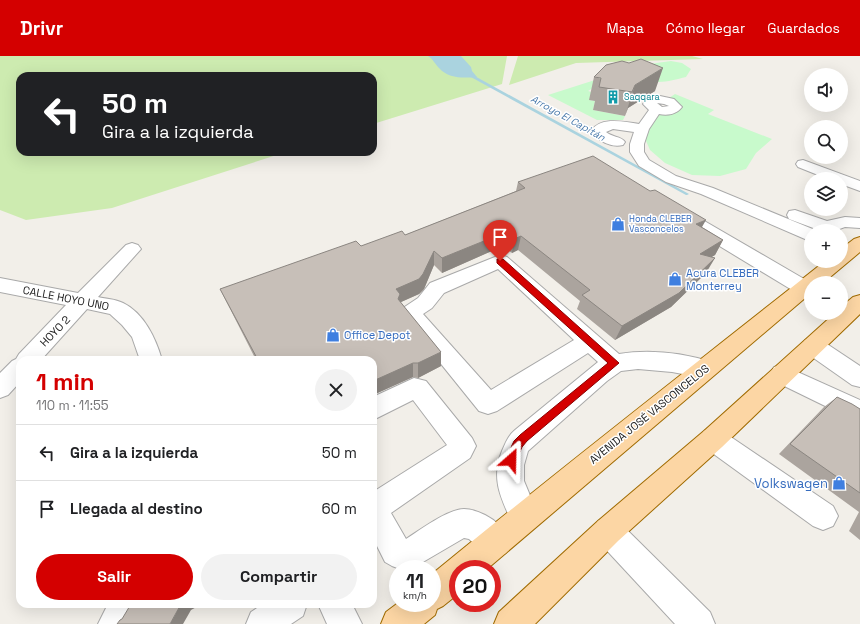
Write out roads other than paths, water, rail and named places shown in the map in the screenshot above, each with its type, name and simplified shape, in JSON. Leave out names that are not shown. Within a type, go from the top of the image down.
[{"type":"main road","name":"AVENIDA JOSÉ VASCONCELOS","points":[[848,251],[860,243]]},
{"type":"main road","name":"AVENIDA JOSÉ VASCONCELOS","points":[[816,276],[825,268]]},
{"type":"main road","name":"AVENIDA JOSÉ VASCONCELOS","points":[[473,560],[804,288]]},
{"type":"main road","points":[[511,624],[608,530],[713,438],[860,302]]},
{"type":"main road","points":[[441,587],[449,581]]},
{"type":"main road","points":[[398,624],[412,612]]},
{"type":"street","points":[[656,109],[640,136],[637,152],[644,162],[662,175],[707,191],[804,232]]},
{"type":"street","points":[[618,142],[605,139],[598,131],[602,128],[614,125],[640,136],[658,163],[677,174],[812,224]]},
{"type":"street","points":[[803,164],[860,186]]},
{"type":"street","points":[[661,202],[804,288]]},
{"type":"street","points":[[839,224],[844,222],[860,223]]},
{"type":"street","name":"HOYO 2","points":[[31,356],[132,249]]},
{"type":"street","points":[[589,341],[488,404],[410,313],[425,304],[437,288],[499,261],[614,363]]},
{"type":"street","name":"CALLE HOYO UNO","points":[[0,285],[116,308],[142,333],[150,356]]},
{"type":"street","points":[[813,346],[860,378]]},
{"type":"street","points":[[524,517],[510,484],[509,470],[511,460],[518,444],[614,363],[638,361],[681,364],[704,369]]},
{"type":"street","points":[[0,388],[16,371]]},
{"type":"street","points":[[782,374],[860,412]]},
{"type":"street","points":[[377,407],[414,388],[418,388],[463,446],[461,450],[377,506]]},
{"type":"street","points":[[713,438],[823,516]]},
{"type":"street","points":[[377,516],[396,550],[403,555],[408,554],[458,524],[464,523],[478,527],[494,542]]},
{"type":"street","points":[[608,530],[698,624]]},
{"type":"street","points":[[115,624],[124,608]]},
{"type":"street","points":[[263,624],[285,608]]},
{"type":"street","points":[[336,608],[345,624]]},
{"type":"water","points":[[428,56],[461,56],[471,67],[472,71],[477,77],[461,77],[447,74],[443,72]]},
{"type":"waterway","name":"Arroyo El Capitán","points":[[470,75],[687,194]]},
{"type":"place","name":"Saqqara","points":[[613,97]]},
{"type":"place","name":"Honda CLEBER Vasconcelos","points":[[618,224]]},
{"type":"place","name":"Acura CLEBER Monterrey","points":[[675,279]]},
{"type":"place","name":"Office Depot","points":[[333,335]]},
{"type":"place","name":"Volkswagen","points":[[839,483]]}]
